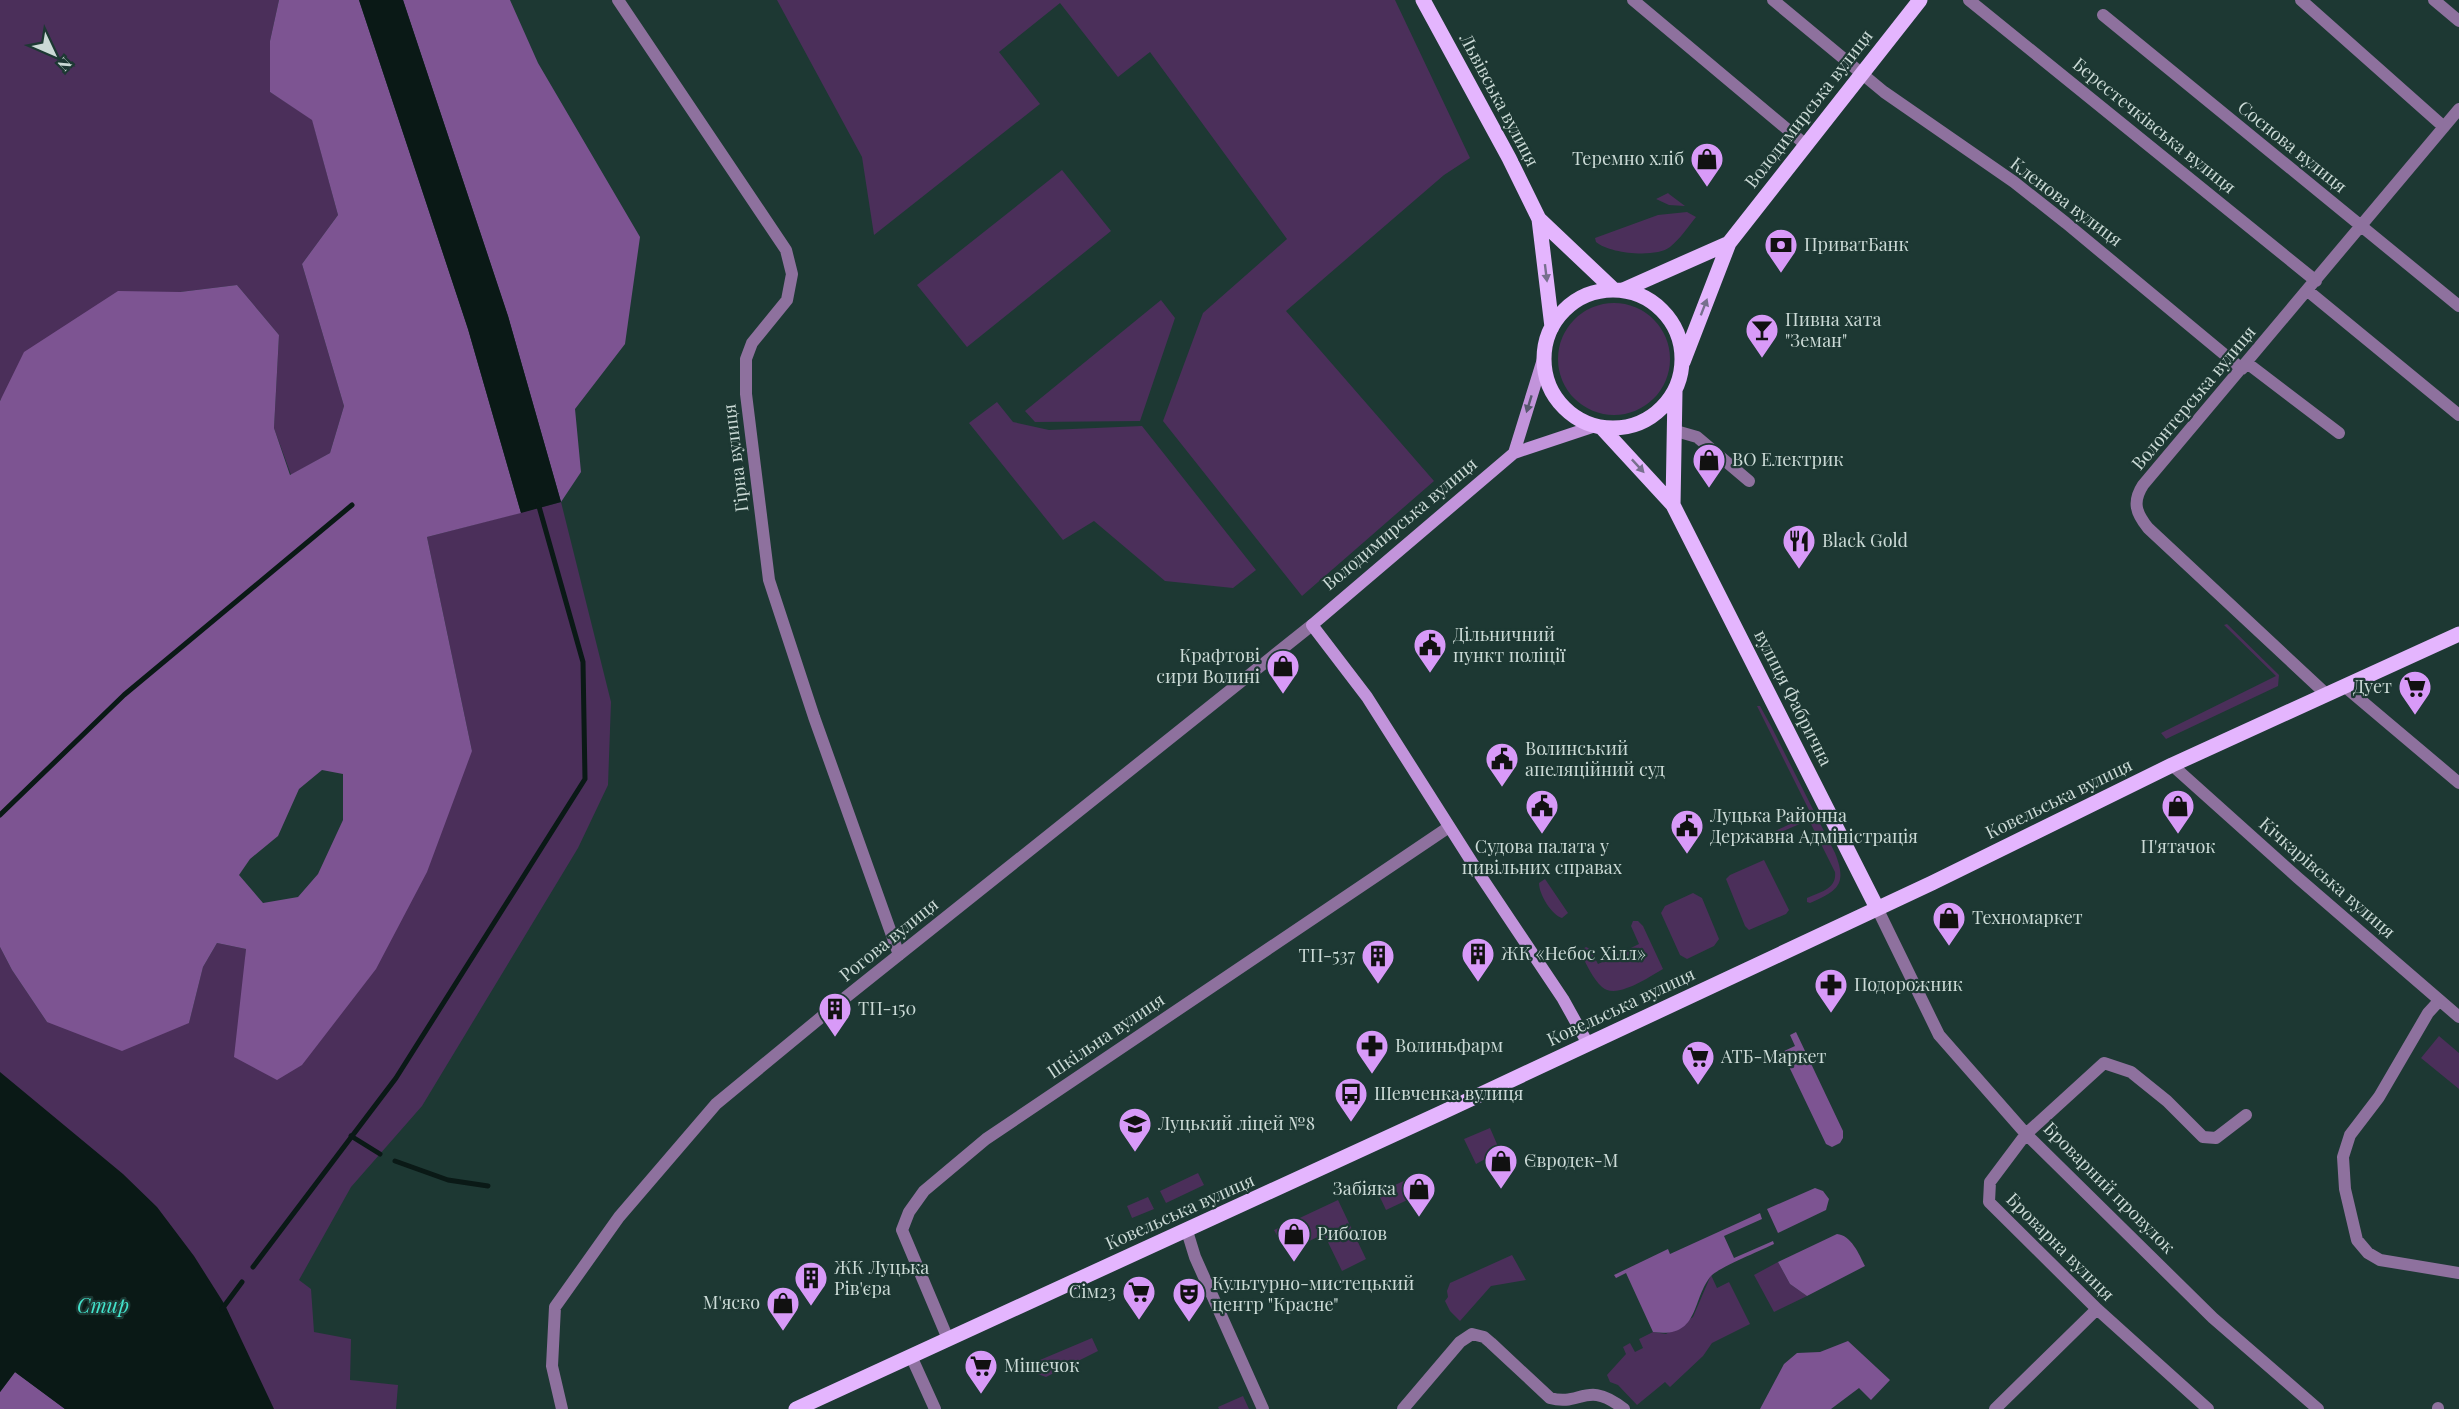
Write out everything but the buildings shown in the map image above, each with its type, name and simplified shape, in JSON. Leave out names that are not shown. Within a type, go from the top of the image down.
[{"type":"main road","name":"Львівська вулиця","points":[[1423,0],[1509,158],[1539,219],[1552,327]]},
{"type":"main road","name":"Володимирська вулиця","points":[[1683,362],[1729,243],[1920,0]]},
{"type":"main road","name":"Львівська вулиця","points":[[1539,219],[1618,290]]},
{"type":"main road","name":"Володимирська вулиця","points":[[1618,290],[1729,243]]},
{"type":"main road","points":[[1514,453],[1552,327],[1568,307],[1589,294],[1618,290],[1647,298],[1667,314],[1679,337],[1683,362],[1675,391],[1662,409],[1644,421],[1624,428],[1598,427],[1574,416],[1557,400],[1547,379],[1544,356]]},
{"type":"main road","name":"вулиця Фабрична","points":[[1673,505],[1675,391]]},
{"type":"main road","name":"Володимирська вулиця","points":[[1312,624],[1514,453],[1598,427]]},
{"type":"main road","name":"вулиця Фабрична","points":[[1598,427],[1673,505],[1877,909]]},
{"type":"main road","points":[[1312,624],[1367,697],[1449,827],[1563,999],[1588,1044]]},
{"type":"main road","name":"Ковельська вулиця","points":[[796,1409],[1588,1044],[1877,909],[2172,765],[2459,634]]},
{"type":"street","name":"Гірна вулиця","points":[[618,0],[786,250],[792,274],[787,300],[752,343],[746,359],[746,394],[768,580],[899,955]]},
{"type":"street","points":[[1633,0],[1806,145]]},
{"type":"street","name":"Кленова вулиця","points":[[1773,0],[1884,92],[2014,182],[2244,366],[2339,433]]},
{"type":"street","name":"Берестечківська вулиця","points":[[1969,0],[2312,286],[2459,415]]},
{"type":"street","points":[[2301,0],[2444,127]]},
{"type":"street","points":[[2434,0],[2459,21]]},
{"type":"street","name":"Соснова вулиця","points":[[2103,15],[2459,306]]},
{"type":"street","name":"Волонтерська вулиця","points":[[2326,694],[2148,528],[2136,509],[2136,496],[2458,112]]},
{"type":"street","points":[[1676,431],[1698,437],[1749,481]]},
{"type":"street","name":"Рогова вулиця","points":[[561,1409],[552,1366],[555,1307],[618,1217],[716,1104],[1312,624]]},
{"type":"street","points":[[2344,686],[2459,783]]},
{"type":"street","name":"Кічкарівська вулиця","points":[[2172,765],[2459,1017]]},
{"type":"street","name":"Шкільна вулиця","points":[[948,1339],[902,1230],[909,1212],[924,1191],[986,1139],[1449,827]]},
{"type":"street","points":[[1877,909],[1939,1035],[2026,1134]]},
{"type":"street","points":[[2439,1000],[2428,1013],[2379,1097],[2350,1135],[2343,1157],[2345,1189],[2357,1240],[2368,1253],[2380,1260],[2459,1273]]},
{"type":"street","name":"Броварний провулок","points":[[2246,1114],[2216,1138],[2203,1137],[2167,1101],[2131,1072],[2104,1063],[2026,1134],[2213,1318],[2318,1409]]},
{"type":"street","name":"Броварна вулиця","points":[[2026,1134],[1990,1182],[1989,1202],[2097,1309],[2208,1409]]},
{"type":"street","points":[[1186,1231],[1195,1257],[1263,1409]]},
{"type":"street","points":[[1995,1409],[2097,1309]]},
{"type":"street","points":[[1403,1409],[1460,1342],[1472,1334],[1491,1343],[1550,1398],[1561,1400],[1596,1394],[1611,1399],[1624,1409]]},
{"type":"street","points":[[911,1356],[934,1409]]},
{"type":"shaded area","points":[[0,0],[279,0],[270,41],[270,92],[312,119],[338,215],[302,264],[344,406],[330,453],[291,475],[274,428],[279,335],[237,285],[180,292],[0,400]]},
{"type":"shaded area","points":[[279,0],[359,0],[468,329],[521,513],[427,537],[472,751],[427,872],[376,969],[302,1065],[277,1080],[234,1057],[246,949],[217,943],[203,967],[189,1023],[122,1051],[47,1022],[12,970],[0,947],[0,401],[24,352],[118,291],[180,292],[237,285],[279,335],[274,428],[290,475],[330,453],[344,406],[302,264],[338,215],[312,120],[270,92],[270,41]],"holes":[[[322,770],[343,774],[343,820],[318,874],[298,897],[263,903],[239,875],[250,859],[278,836],[299,789]]]},
{"type":"shaded area","points":[[403,0],[510,0],[538,63],[640,237],[625,344],[575,409],[581,472],[561,502],[508,316]]},
{"type":"shaded area","points":[[777,0],[1395,0],[1470,158],[1444,175],[1286,311],[1434,481],[1302,596],[1163,421],[1203,313],[1287,239],[1150,52],[1118,77],[1060,3],[999,52],[1040,104],[874,235],[862,157]]},
{"type":"shaded area","points":[[1062,170],[1111,231],[967,347],[917,285]]},
{"type":"shaded area","points":[[1668,193],[1685,206],[1669,205],[1656,199]]},
{"type":"shaded area","points":[[1687,212],[1696,217],[1670,247],[1654,253],[1622,252],[1596,242],[1595,238],[1658,215]]},
{"type":"shaded area","points":[[1161,300],[1175,318],[1140,421],[1035,422],[1025,411]]},
{"type":"shaded area","points":[[1614,303],[1635,307],[1653,320],[1666,338],[1670,359],[1666,380],[1653,398],[1635,411],[1614,415],[1593,411],[1575,398],[1562,380],[1558,359],[1562,338],[1575,320],[1593,307]]},
{"type":"shaded area","points":[[997,402],[1013,422],[1049,430],[1142,426],[1256,570],[1233,588],[1165,581],[1094,521],[1063,540],[969,423]]},
{"type":"shaded area","points":[[561,502],[611,702],[608,785],[578,848],[422,1106],[351,1187],[299,1280],[311,1289],[314,1332],[351,1339],[350,1380],[398,1385],[396,1409],[258,1409],[0,1106],[0,947],[12,970],[47,1022],[189,1023],[203,967],[217,943],[246,949],[244,978],[472,751],[427,537]]},
{"type":"shaded area","points":[[2227,624],[2279,675],[2278,686],[2166,739],[2161,733],[2276,676],[2224,625]]},
{"type":"shaded area","points":[[1757,706],[1760,706],[1771,726],[1839,864],[1840,880],[1837,885],[1827,895],[1810,903],[1807,902],[1807,898],[1830,886],[1835,878],[1835,872],[1809,820],[1781,832],[1773,832],[1811,814]]},
{"type":"shaded area","points":[[1764,860],[1789,910],[1786,914],[1749,930],[1745,926],[1726,879]]},
{"type":"shaded area","points":[[1545,879],[1568,913],[1562,918],[1550,909],[1541,893],[1539,883]]},
{"type":"shaded area","points":[[1693,893],[1702,898],[1719,939],[1714,946],[1687,959],[1680,955],[1661,913],[1665,906]]},
{"type":"shaded area","points":[[1633,921],[1638,921],[1643,926],[1663,969],[1633,986],[1615,991],[1608,990],[1602,987],[1593,976],[1581,950],[1586,947],[1590,949],[1598,964],[1639,944],[1631,926]]},
{"type":"shaded area","points":[[1796,1032],[1843,1131],[1840,1143],[1832,1147],[1826,1144],[1782,1052],[1795,1046],[1790,1035]]},
{"type":"shaded area","points":[[2439,1036],[2459,1053],[2459,1089],[2421,1058]]},
{"type":"shaded area","points":[[1490,1128],[1500,1151],[1476,1164],[1464,1139]]},
{"type":"shaded area","points":[[1198,1173],[1204,1185],[1166,1203],[1160,1191]]},
{"type":"shaded area","points":[[1410,1178],[1418,1195],[1386,1210],[1378,1193]]},
{"type":"shaded area","points":[[1815,1188],[1823,1191],[1829,1199],[1826,1210],[1778,1233],[1767,1209]]},
{"type":"shaded area","points":[[1148,1197],[1154,1209],[1132,1218],[1127,1206]]},
{"type":"shaded area","points":[[1338,1200],[1366,1259],[1342,1271],[1324,1234],[1286,1252],[1274,1230]]},
{"type":"shaded area","points":[[1760,1213],[1762,1219],[1724,1236],[1734,1258],[1773,1241],[1774,1244],[1711,1276],[1692,1316],[1679,1330],[1668,1333],[1653,1332],[1626,1273],[1616,1278],[1614,1275],[1668,1249],[1670,1254]]},
{"type":"shaded area","points":[[1837,1234],[1850,1241],[1865,1266],[1807,1296],[1790,1284],[1778,1262]]},
{"type":"shaded area","points":[[1512,1255],[1526,1280],[1491,1286],[1460,1321],[1450,1311],[1445,1301],[1448,1297],[1447,1291],[1450,1283]]},
{"type":"shaded area","points":[[1778,1262],[1790,1284],[1807,1296],[1774,1312],[1754,1275]]},
{"type":"shaded area","points":[[1711,1275],[1717,1288],[1729,1282],[1750,1324],[1712,1343],[1703,1356],[1670,1387],[1665,1382],[1637,1405],[1618,1385],[1610,1382],[1607,1375],[1626,1354],[1623,1347],[1630,1343],[1635,1352],[1643,1348],[1639,1339],[1653,1332],[1666,1334],[1693,1317]]},
{"type":"shaded area","points":[[1092,1338],[1098,1351],[1046,1377],[1021,1368]]},
{"type":"shaded area","points":[[1848,1341],[1890,1380],[1871,1400],[1859,1388],[1831,1409],[1760,1409],[1784,1364],[1797,1353],[1820,1352]]},
{"type":"shaded area","points":[[15,1372],[65,1409],[0,1409],[0,1392]]},
{"type":"shaded area","points":[[1243,1396],[1249,1409],[1219,1409],[1218,1407]]},
{"type":"water","points":[[359,0],[403,0],[508,316],[561,502],[521,513],[468,329]]},
{"type":"water","name":"Стир","points":[[0,1072],[123,1174],[157,1207],[194,1256],[225,1305],[274,1409],[65,1409],[15,1372],[0,1392]]},
{"type":"waterway","points":[[253,1267],[396,1078],[585,779],[583,662],[538,503]]},
{"type":"waterway","points":[[0,815],[124,695],[352,505]]},
{"type":"waterway","points":[[351,1136],[380,1154]]},
{"type":"waterway","points":[[395,1161],[448,1180],[488,1186]]},
{"type":"waterway","points":[[222,1309],[242,1282]]},
{"type":"place","name":"Теремно хліб","points":[[1707,188]]},
{"type":"place","name":"ПриватБанк","points":[[1781,274]]},
{"type":"place","name":"Пивна хата \"Земан\"","points":[[1762,359]]},
{"type":"place","name":"ВО Електрик","points":[[1709,489]]},
{"type":"place","name":"Black Gold","points":[[1799,570]]},
{"type":"place","name":"Дільничний пункт поліції","points":[[1430,674]]},
{"type":"place","name":"Крафтові сири Волині","points":[[1283,695]]},
{"type":"place","name":"Дует","points":[[2415,716]]},
{"type":"place","name":"Волинський апеляційний суд","points":[[1502,788]]},
{"type":"place","name":"Судова палата у цивільних справах","points":[[1542,835]]},
{"type":"place","name":"П'ятачок","points":[[2178,835]]},
{"type":"place","name":"Луцька Районна Державна Адміністрація","points":[[1687,855]]},
{"type":"place","name":"Техномаркет","points":[[1949,947]]},
{"type":"place","name":"ЖК «Небос Хілл»","points":[[1478,983]]},
{"type":"place","name":"ТП-537","points":[[1378,985]]},
{"type":"place","name":"Подорожник","points":[[1831,1014]]},
{"type":"place","name":"ТП-150","points":[[835,1038]]},
{"type":"place","name":"Волиньфарм","points":[[1372,1075]]},
{"type":"place","name":"АТБ-Маркет","points":[[1698,1086]]},
{"type":"place","name":"Шевченка вулиця","points":[[1351,1123]]},
{"type":"place","name":"Луцький ліцей №8","points":[[1135,1153]]},
{"type":"place","name":"Євродек-М","points":[[1501,1190]]},
{"type":"place","name":"Забіяка","points":[[1419,1218]]},
{"type":"place","name":"Риболов","points":[[1294,1263]]},
{"type":"place","name":"ЖК Луцька Рів'єра","points":[[811,1307]]},
{"type":"place","name":"Сім23","points":[[1139,1321]]},
{"type":"place","name":"Культурно-мистецький центр \"Красне\"","points":[[1189,1323]]},
{"type":"place","name":"М'яско","points":[[783,1332]]},
{"type":"place","name":"Мішечок","points":[[981,1395]]}]
